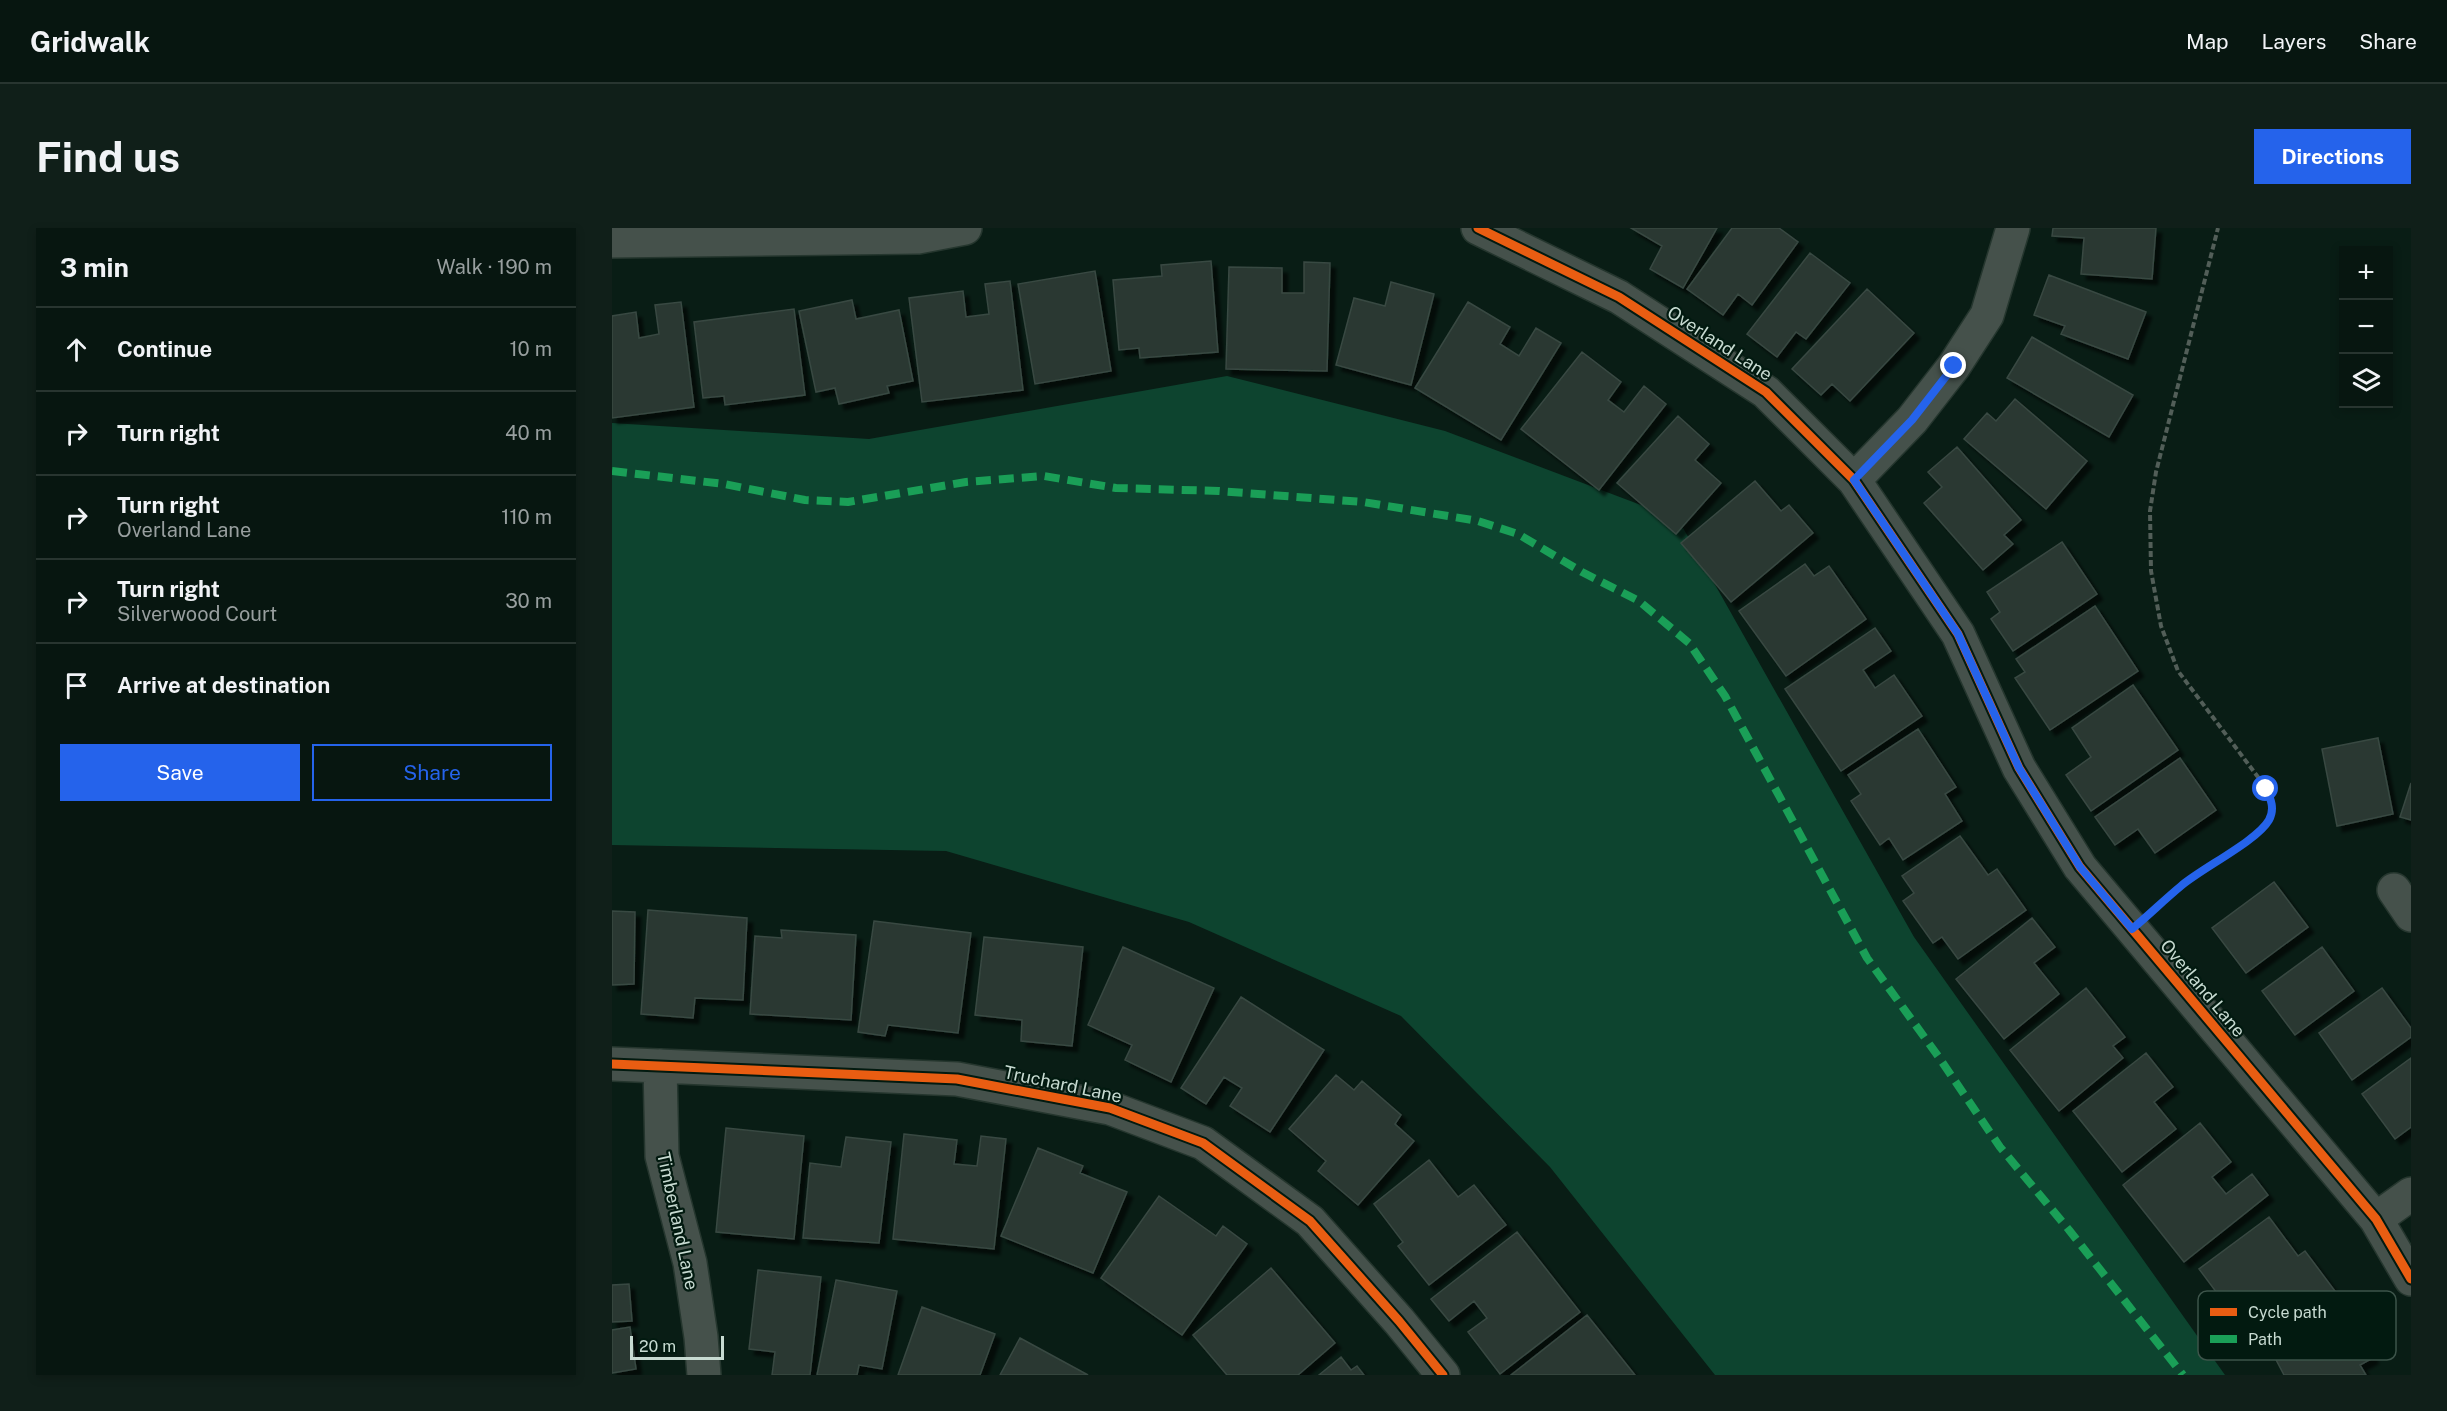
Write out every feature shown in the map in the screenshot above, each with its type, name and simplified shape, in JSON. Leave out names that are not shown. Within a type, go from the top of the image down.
[{"type":"street","points":[[612,241],[708,235],[918,237],[965,228]]},
{"type":"street","name":"Overland Lane","points":[[1478,228],[1619,297],[1766,392],[1854,480],[1958,634],[2019,768],[2080,867],[2376,1219],[2411,1279]]},
{"type":"street","points":[[1854,480],[1912,420],[1954,366],[1987,315],[2013,228]]},
{"type":"street","name":"Truchard Lane","points":[[612,1064],[957,1079],[1110,1108],[1203,1143],[1310,1221],[1443,1375]]},
{"type":"street","name":"Timberland Lane","points":[[660,1066],[662,1156],[690,1263],[704,1375]]},
{"type":"street","points":[[2376,1219],[2411,1194]]},
{"type":"path","points":[[2132,929],[2181,886],[2245,843],[2268,822],[2272,812],[2272,801],[2266,789],[2178,671],[2160,626],[2151,571],[2150,511],[2156,472],[2218,228]]},
{"type":"green space","points":[[1227,376],[1445,431],[1678,519],[1914,937],[2198,1337],[2198,1360],[2214,1360],[2225,1375],[1715,1375],[1550,1167],[1401,1016],[1189,922],[946,851],[612,845],[612,423],[869,439]]},
{"type":"building","points":[[1631,228],[1717,228],[1683,288],[1650,269],[1662,246]]},
{"type":"building","points":[[1732,228],[1779,228],[1798,242],[1752,305],[1738,294],[1723,315],[1687,289]]},
{"type":"building","points":[[2053,228],[2156,228],[2152,279],[2081,274],[2084,238],[2052,236]]},
{"type":"building","points":[[1810,253],[1850,283],[1806,339],[1796,332],[1777,357],[1747,334]]},
{"type":"building","points":[[1211,261],[1218,352],[1140,358],[1139,348],[1119,350],[1113,280],[1162,276],[1161,265]]},
{"type":"building","points":[[1304,262],[1330,263],[1327,371],[1226,369],[1229,267],[1282,268],[1282,293],[1304,293]]},
{"type":"building","points":[[1095,271],[1111,371],[1035,384],[1018,284]]},
{"type":"building","points":[[2049,275],[2146,312],[2128,359],[2061,334],[2065,326],[2034,315]]},
{"type":"building","points":[[1010,281],[1023,390],[922,402],[909,298],[963,291],[966,317],[989,314],[985,284]]},
{"type":"building","points":[[1391,282],[1434,294],[1411,385],[1336,365],[1354,298],[1385,306]]},
{"type":"building","points":[[1867,289],[1914,333],[1850,401],[1832,384],[1821,395],[1792,369]]},
{"type":"building","points":[[852,300],[856,319],[899,310],[913,381],[887,386],[889,393],[839,404],[835,388],[816,392],[799,311]]},
{"type":"building","points":[[681,302],[694,407],[612,418],[612,316],[636,312],[639,338],[659,334],[655,305]]},
{"type":"building","points":[[1468,302],[1510,327],[1500,344],[1519,356],[1536,328],[1561,343],[1501,440],[1415,388]]},
{"type":"building","points":[[794,309],[805,395],[725,405],[724,396],[703,398],[694,322]]},
{"type":"building","points":[[2032,337],[2133,395],[2109,437],[2007,378]]},
{"type":"building","points":[[1582,352],[1621,382],[1608,400],[1624,412],[1644,386],[1666,404],[1599,490],[1521,429]]},
{"type":"building","points":[[2015,399],[2087,461],[2046,509],[1964,439],[1987,413],[1996,421]]},
{"type":"building","points":[[1678,416],[1709,444],[1695,460],[1721,483],[1676,534],[1617,483]]},
{"type":"building","points":[[1957,447],[2021,520],[2004,535],[2013,544],[1983,570],[1924,503],[1942,487],[1928,472]]},
{"type":"building","points":[[1755,481],[1781,511],[1789,505],[1813,533],[1731,602],[1681,543]]},
{"type":"building","points":[[2062,542],[2097,594],[2013,651],[1991,619],[2000,612],[1987,592]]},
{"type":"building","points":[[1805,564],[1814,576],[1829,566],[1866,619],[1786,676],[1739,611]]},
{"type":"building","points":[[2095,606],[2138,671],[2050,730],[2015,678],[2025,672],[2016,659]]},
{"type":"building","points":[[1875,628],[1891,651],[1863,670],[1875,688],[1894,675],[1922,716],[1841,771],[1785,689]]},
{"type":"building","points":[[2133,685],[2178,750],[2091,811],[2066,775],[2091,757],[2072,728]]},
{"type":"building","points":[[1918,729],[1956,787],[1945,794],[1962,821],[1903,860],[1889,838],[1880,845],[1851,801],[1861,794],[1848,775]]},
{"type":"building","points":[[2378,738],[2393,814],[2337,826],[2322,749]]},
{"type":"building","points":[[2180,758],[2216,810],[2155,853],[2138,829],[2115,845],[2095,817]]},
{"type":"building","points":[[2411,783],[2411,820],[2400,817]]},
{"type":"building","points":[[1960,836],[1988,875],[1997,869],[2026,910],[1958,959],[1942,937],[1933,943],[1903,901],[1914,893],[1902,876]]},
{"type":"building","points":[[2274,882],[2308,927],[2246,973],[2212,928]]},
{"type":"building","points":[[648,910],[747,918],[743,1000],[695,998],[693,1018],[641,1014]]},
{"type":"building","points":[[612,911],[635,912],[634,984],[612,985]]},
{"type":"building","points":[[2032,918],[2055,947],[2034,963],[2059,994],[2004,1039],[1956,979]]},
{"type":"building","points":[[874,921],[971,933],[958,1033],[888,1025],[885,1036],[858,1032]]},
{"type":"building","points":[[781,930],[856,935],[851,1020],[750,1014],[755,936],[782,938]]},
{"type":"building","points":[[984,937],[1083,947],[1072,1046],[1021,1041],[1022,1020],[975,1015]]},
{"type":"building","points":[[1123,947],[1214,988],[1171,1082],[1125,1060],[1132,1045],[1088,1025]]},
{"type":"building","points":[[2322,947],[2354,991],[2295,1035],[2262,991]]},
{"type":"building","points":[[2086,988],[2125,1037],[2113,1046],[2123,1058],[2059,1111],[2010,1050]]},
{"type":"building","points":[[2382,988],[2411,1028],[2411,1037],[2352,1080],[2319,1033]]},
{"type":"building","points":[[1241,997],[1324,1050],[1270,1132],[1230,1106],[1242,1088],[1224,1077],[1206,1104],[1181,1088]]},
{"type":"building","points":[[2146,1053],[2173,1087],[2154,1102],[2176,1129],[2122,1172],[2073,1111]]},
{"type":"building","points":[[2411,1058],[2411,1127],[2395,1139],[2362,1094]]},
{"type":"building","points":[[1336,1075],[1354,1090],[1362,1081],[1401,1115],[1395,1124],[1414,1141],[1358,1205],[1318,1171],[1326,1161],[1289,1129]]},
{"type":"building","points":[[2200,1123],[2231,1162],[2212,1177],[2226,1194],[2252,1174],[2268,1195],[2184,1262],[2123,1185]]},
{"type":"building","points":[[726,1128],[804,1136],[794,1239],[716,1232]]},
{"type":"building","points":[[904,1134],[957,1140],[954,1164],[977,1166],[981,1136],[1006,1139],[994,1249],[893,1239]]},
{"type":"building","points":[[846,1137],[891,1142],[879,1243],[803,1238],[810,1163],[841,1167]]},
{"type":"building","points":[[1038,1148],[1083,1166],[1080,1173],[1127,1192],[1093,1273],[1001,1236]]},
{"type":"building","points":[[1429,1160],[1458,1197],[1474,1185],[1506,1225],[1429,1285],[1398,1246],[1403,1242],[1374,1204]]},
{"type":"building","points":[[1159,1196],[1216,1236],[1223,1226],[1247,1244],[1182,1335],[1101,1278]]},
{"type":"building","points":[[2269,1217],[2298,1256],[2305,1251],[2335,1291],[2215,1291],[2199,1269]]},
{"type":"building","points":[[1517,1232],[1580,1312],[1500,1374],[1468,1332],[1487,1318],[1474,1301],[1449,1321],[1431,1299]]},
{"type":"building","points":[[1271,1268],[1335,1343],[1298,1375],[1227,1375],[1193,1335]]},
{"type":"building","points":[[758,1270],[821,1277],[810,1375],[772,1375],[775,1352],[749,1349]]},
{"type":"building","points":[[836,1280],[897,1291],[882,1369],[859,1365],[857,1375],[817,1375]]},
{"type":"building","points":[[629,1284],[632,1321],[612,1322],[612,1285]]},
{"type":"building","points":[[922,1307],[995,1334],[980,1375],[898,1375]]},
{"type":"building","points":[[1587,1315],[1635,1375],[1511,1375]]},
{"type":"building","points":[[630,1327],[636,1369],[612,1373],[612,1330]]},
{"type":"building","points":[[1020,1338],[1088,1375],[1000,1375]]},
{"type":"building","points":[[1341,1357],[1351,1370],[1357,1366],[1364,1375],[1319,1375]]},
{"type":"building","points":[[2276,1360],[2369,1360],[2360,1365],[2366,1375],[2284,1375]]},
{"type":"marked path","points":[[612,471],[724,484],[805,500],[848,502],[966,482],[1044,476],[1116,488],[1219,491],[1363,502],[1478,521],[1518,534],[1582,572],[1639,601],[1689,643],[1725,696],[1867,958],[2000,1147],[2069,1230],[2183,1375]]},
{"type":"cycle path","points":[[1478,228],[1619,297],[1766,392],[1854,480],[1958,634],[2019,768],[2080,867],[2376,1219],[2411,1279]]},
{"type":"cycle path","points":[[612,1064],[957,1079],[1110,1108],[1203,1143],[1310,1221],[1399,1321],[1443,1375]]},
{"type":"route","points":[[1954,366],[1912,420],[1854,480],[1958,634],[2019,768],[2080,867],[2132,929],[2181,886],[2209,865],[2245,843],[2268,822],[2272,812],[2272,801],[2266,789]]}]
